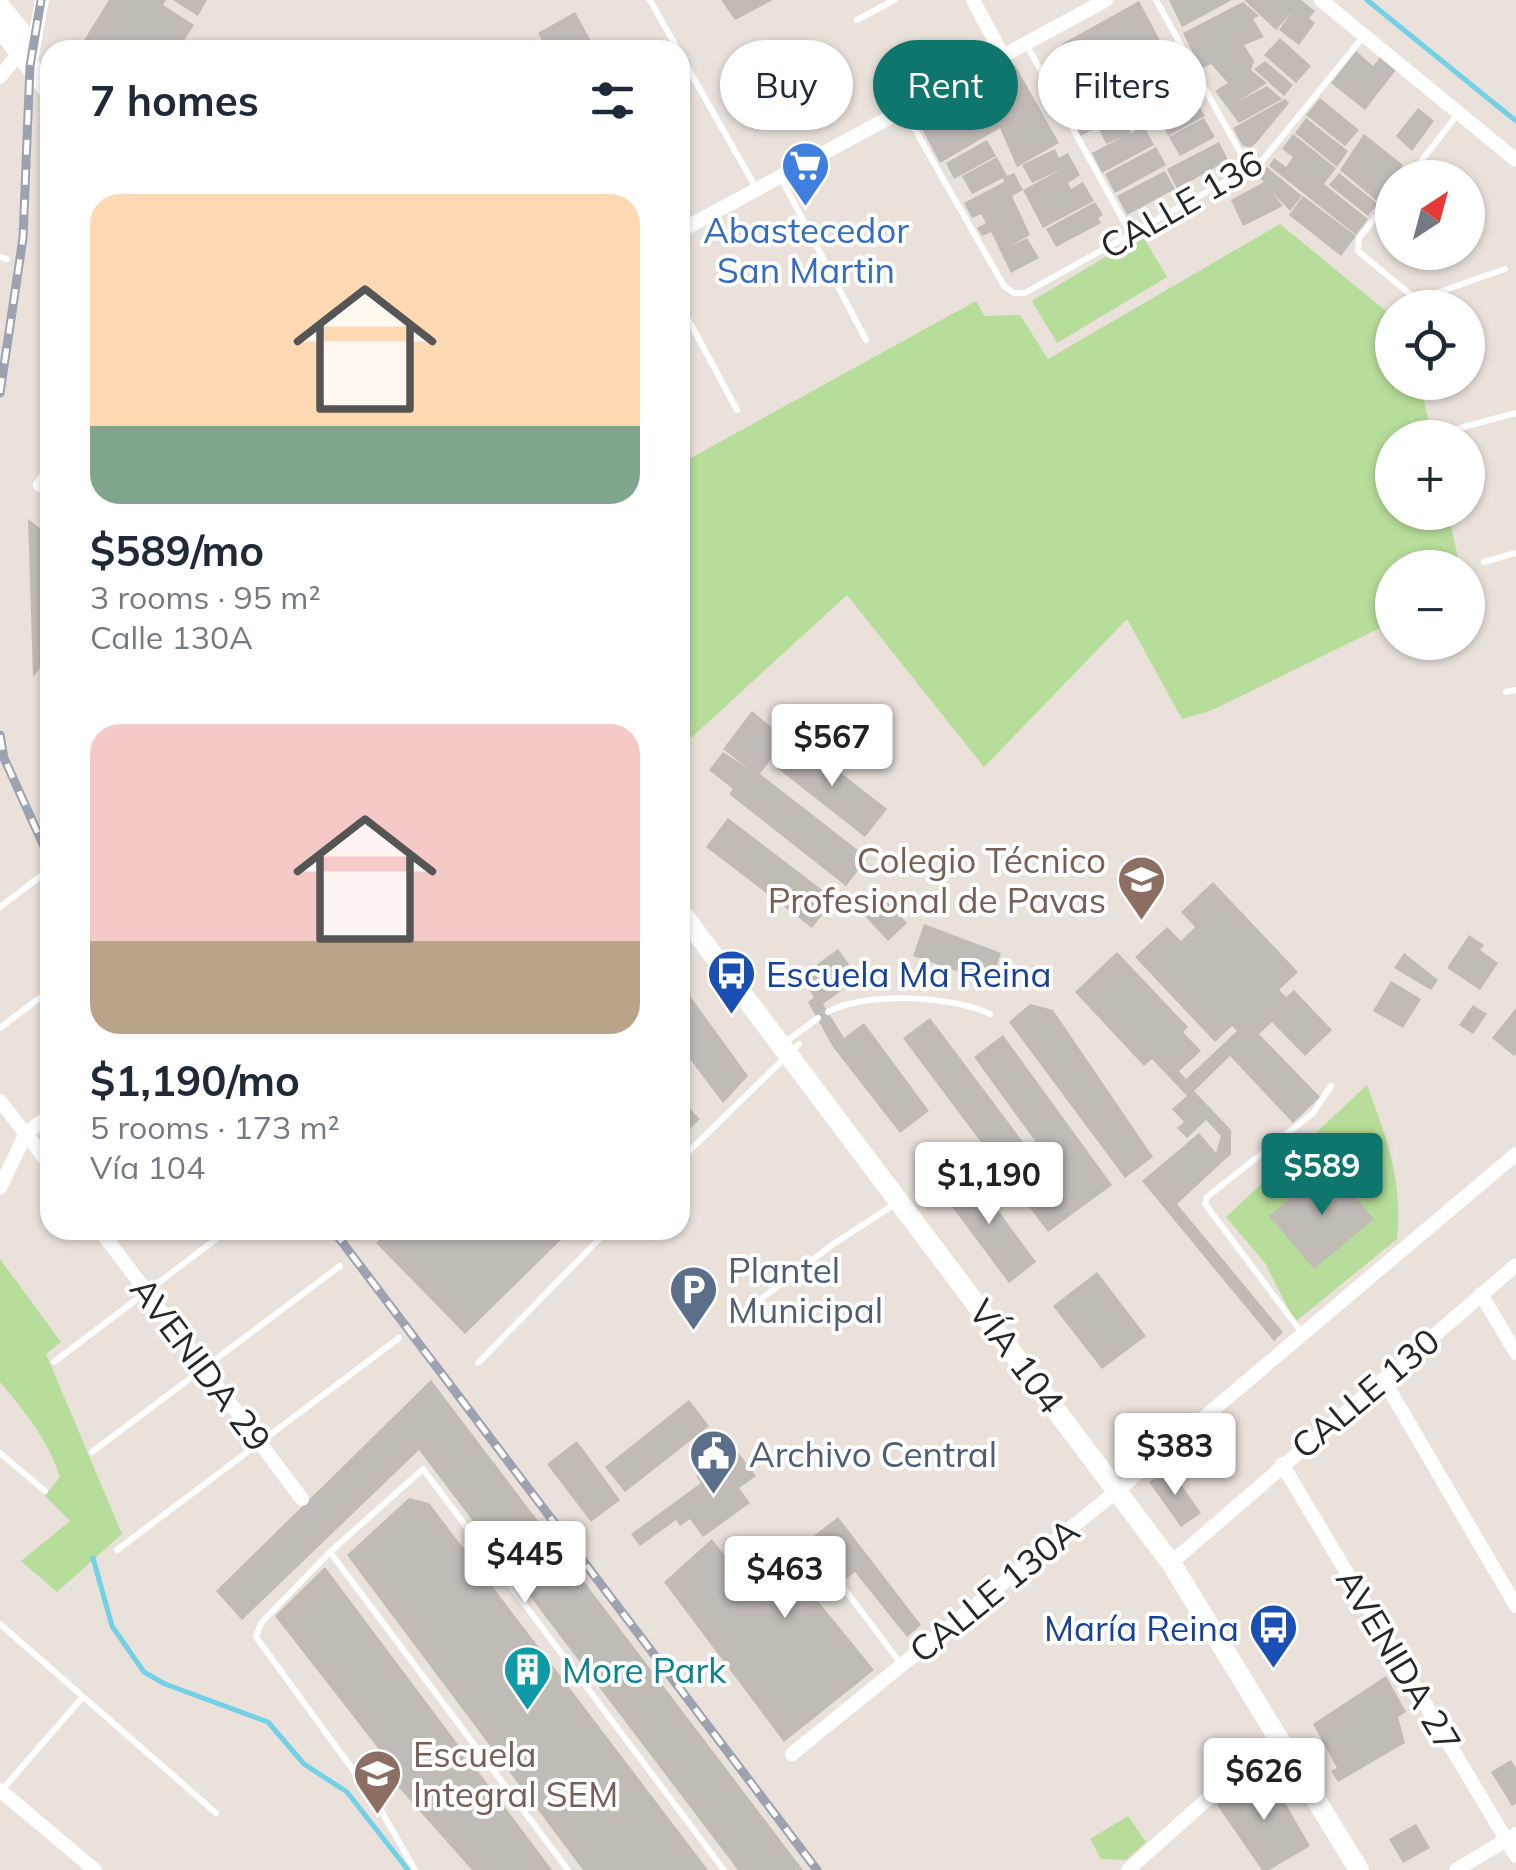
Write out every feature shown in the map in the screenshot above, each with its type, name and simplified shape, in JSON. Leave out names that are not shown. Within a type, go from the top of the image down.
[{"type":"main road","points":[[2,17],[33,59]]},
{"type":"main road","name":"VÍA 104","points":[[690,923],[790,1047],[1171,1563],[1359,1870]]},
{"type":"street","points":[[0,77],[33,59],[42,0]]},
{"type":"street","points":[[973,0],[994,40]]},
{"type":"street","points":[[1018,48],[1106,0]]},
{"type":"street","points":[[1321,0],[1516,160]]},
{"type":"street","points":[[690,226],[873,127]]},
{"type":"street","points":[[0,1101],[40,1152]]},
{"type":"street","points":[[0,1188],[26,1133],[40,1122]]},
{"type":"street","name":"CALLE 130A","points":[[792,1754],[1118,1490],[1516,1154]]},
{"type":"street","name":"AVENIDA 29","points":[[107,1240],[302,1498]]},
{"type":"street","name":"CALLE 130","points":[[1171,1563],[1516,1265]]},
{"type":"street","points":[[1482,1294],[1516,1354]]},
{"type":"street","points":[[1383,1378],[1516,1606]]},
{"type":"street","name":"AVENIDA 27","points":[[1282,1464],[1511,1837],[1516,1856]]},
{"type":"street","points":[[1128,1870],[1279,1735]]},
{"type":"street","points":[[0,1791],[95,1870]]},
{"type":"street","points":[[1456,1870],[1511,1837]]},
{"type":"lane","points":[[650,0],[672,40]]},
{"type":"lane","points":[[857,20],[894,0]]},
{"type":"lane","points":[[1156,0],[1250,170]]},
{"type":"lane","name":"CALLE 136","points":[[915,130],[1004,286],[1025,294],[1250,170],[1272,152],[1363,37]]},
{"type":"lane","points":[[1025,44],[1131,234]]},
{"type":"lane","points":[[690,71],[757,190]]},
{"type":"lane","points":[[1422,160],[1458,115]]},
{"type":"lane","points":[[780,177],[866,340]]},
{"type":"lane","points":[[1375,218],[1359,238],[1358,251],[1375,265]]},
{"type":"lane","points":[[1381,270],[1411,295],[1425,297],[1505,269]]},
{"type":"lane","points":[[690,323],[737,410]]},
{"type":"lane","points":[[1485,421],[1516,413]]},
{"type":"lane","points":[[1485,562],[1516,554]]},
{"type":"lane","points":[[1506,692],[1516,690]]},
{"type":"lane","points":[[0,907],[40,877]]},
{"type":"lane","points":[[0,1028],[40,998]]},
{"type":"lane","points":[[828,1012],[863,1001],[921,1000],[973,1006],[990,1014]]},
{"type":"lane","points":[[690,1150],[818,1018]]},
{"type":"lane","points":[[1303,1334],[1204,1204],[1207,1197],[1313,1113],[1331,1086]]},
{"type":"lane","points":[[748,1309],[832,1245],[901,1202]]},
{"type":"lane","points":[[54,1362],[215,1240]]},
{"type":"lane","points":[[478,1363],[598,1240]]},
{"type":"lane","points":[[92,1452],[340,1266]]},
{"type":"lane","points":[[117,1550],[399,1338]]},
{"type":"lane","points":[[0,1453],[45,1492]]},
{"type":"lane","points":[[415,1870],[375,1800],[256,1637],[261,1623],[330,1552],[423,1470],[724,1870]]},
{"type":"lane","points":[[330,1552],[568,1870]]},
{"type":"lane","points":[[846,1591],[902,1665]]},
{"type":"lane","points":[[1,1628],[216,1813]]},
{"type":"lane","points":[[0,1791],[82,1698]]},
{"type":"green space","points":[[1280,224],[1375,302],[1375,400],[1424,400],[1428,420],[1375,420],[1375,530],[1452,530],[1456,550],[1375,550],[1375,630],[1210,711],[1182,719],[1127,619],[984,767],[847,595],[690,739],[690,458],[976,301],[984,316],[1020,315],[1048,359]]},
{"type":"green space","points":[[1142,235],[1167,277],[1057,343],[1032,301]]},
{"type":"green space","points":[[1367,1085],[1395,1178],[1397,1239],[1295,1322],[1265,1263],[1226,1217]]},
{"type":"green space","points":[[0,1259],[61,1342],[46,1354],[122,1534],[57,1592],[21,1561],[70,1521],[45,1496],[60,1477],[49,1450],[0,1382]]},
{"type":"green space","points":[[1128,1816],[1146,1842],[1126,1860],[1101,1859],[1090,1839]]},
{"type":"building","points":[[109,0],[166,0],[163,5],[194,25],[184,40],[84,40]]},
{"type":"building","points":[[173,0],[207,0],[198,16]]},
{"type":"building","points":[[721,0],[773,0],[735,20]]},
{"type":"building","points":[[1169,0],[1232,0],[1182,27]]},
{"type":"building","points":[[1244,0],[1301,0],[1315,11],[1309,18],[1315,23],[1299,45],[1279,30],[1292,12],[1276,30]]},
{"type":"building","points":[[1139,1],[1160,40],[1069,40]]},
{"type":"building","points":[[1243,2],[1259,16],[1253,19],[1264,37],[1244,45],[1254,61],[1251,70],[1267,83],[1237,102],[1267,86],[1282,99],[1239,123],[1215,91],[1228,83],[1211,64],[1206,66],[1206,40],[1186,40],[1183,33]]},
{"type":"building","points":[[575,12],[590,40],[542,40],[538,33]]},
{"type":"building","points":[[1280,38],[1311,66],[1296,83],[1264,55]]},
{"type":"building","points":[[1356,51],[1373,66],[1380,57],[1396,70],[1365,110],[1331,83]]},
{"type":"building","points":[[1265,61],[1293,85],[1284,96],[1254,69]]},
{"type":"building","points":[[1018,70],[1038,106],[1038,130],[1052,130],[1059,143],[1017,167],[1001,130],[1018,130]]},
{"type":"building","points":[[1320,98],[1359,130],[1345,146],[1306,115]]},
{"type":"building","points":[[1285,99],[1289,103],[1257,142],[1250,148],[1242,145],[1233,128]]},
{"type":"building","points":[[1418,108],[1434,121],[1412,151],[1396,136]]},
{"type":"building","points":[[1306,118],[1348,151],[1337,167],[1295,133]]},
{"type":"building","points":[[1206,121],[1215,137],[1180,156],[1169,137],[1182,130],[1206,130]]},
{"type":"building","points":[[923,130],[997,130],[940,163]]},
{"type":"building","points":[[1099,130],[1146,130],[1154,145],[1102,173],[1092,153],[1124,136],[1106,144]]},
{"type":"building","points":[[1293,134],[1336,168],[1324,184],[1368,219],[1356,235],[1269,166],[1274,158],[1286,167],[1293,157],[1282,149]]},
{"type":"building","points":[[1364,134],[1397,160],[1375,160],[1375,199],[1340,170]]},
{"type":"building","points":[[987,140],[996,156],[954,179],[946,163]]},
{"type":"building","points":[[1219,142],[1228,160],[1177,189],[1167,169]]},
{"type":"building","points":[[1156,147],[1166,165],[1115,193],[1105,174]]},
{"type":"building","points":[[1055,149],[1059,158],[1068,153],[1080,175],[1068,183],[1071,189],[1083,182],[1094,201],[1043,228],[1023,190],[1064,168],[1032,183],[1022,165]]},
{"type":"building","points":[[997,157],[1007,176],[1014,173],[1023,190],[1012,196],[1030,235],[1005,249],[1027,238],[1039,258],[1011,273],[991,232],[982,236],[977,228],[986,223],[981,214],[972,218],[964,203],[1004,182],[1003,178],[972,194],[962,176]]},
{"type":"building","points":[[1267,167],[1302,196],[1290,211],[1271,191],[1283,206],[1243,226],[1231,200],[1264,182],[1257,175]]},
{"type":"building","points":[[1165,171],[1175,189],[1127,215],[1117,196]]},
{"type":"building","points":[[1339,173],[1375,202],[1375,208],[1368,216],[1329,185]]},
{"type":"building","points":[[1303,196],[1356,236],[1341,256],[1289,215]]},
{"type":"building","points":[[1095,202],[1103,215],[1098,218],[1101,223],[1056,247],[1046,229]]},
{"type":"building","points":[[28,519],[40,528],[40,668],[33,677]]},
{"type":"building","points":[[752,711],[786,739],[760,774],[868,858],[846,886],[729,794],[733,789],[709,770],[723,752],[749,769],[723,749]]},
{"type":"building","points":[[799,740],[887,809],[865,837],[777,768]]},
{"type":"building","points":[[728,818],[834,899],[812,928],[706,847]]},
{"type":"building","points":[[1213,882],[1298,972],[1279,990],[1286,997],[1294,990],[1332,1030],[1305,1056],[1272,1022],[1259,1034],[1320,1097],[1293,1123],[1230,1056],[1194,1091],[1231,1130],[1231,1154],[1177,1204],[1283,1332],[1274,1341],[1142,1181],[1199,1133],[1216,1153],[1221,1136],[1206,1120],[1187,1138],[1177,1128],[1184,1122],[1172,1109],[1187,1096],[1152,1059],[1144,1066],[1075,992],[1117,952],[1188,1027],[1183,1032],[1201,1051],[1179,1071],[1186,1079],[1237,1031],[1232,1026],[1215,1042],[1135,957],[1167,927],[1181,941],[1195,927],[1181,912]]},
{"type":"building","points":[[882,896],[907,923],[888,941],[863,914]]},
{"type":"building","points":[[924,924],[1001,953],[991,983],[913,956]]},
{"type":"building","points":[[1469,935],[1484,945],[1480,950],[1498,963],[1480,990],[1447,968]]},
{"type":"building","points":[[838,949],[859,978],[823,1004],[844,1038],[864,1023],[929,1111],[900,1133],[833,1047],[808,1002],[814,997],[800,977]]},
{"type":"building","points":[[1404,953],[1438,980],[1431,990],[1394,968]]},
{"type":"building","points":[[1391,981],[1421,999],[1403,1028],[1373,1011]]},
{"type":"building","points":[[690,996],[748,1076],[723,1103],[690,1059]]},
{"type":"building","points":[[1030,1004],[1053,1010],[1153,1157],[1125,1178],[1009,1022]]},
{"type":"building","points":[[1473,1005],[1487,1014],[1473,1034],[1459,1025]]},
{"type":"building","points":[[1516,1008],[1516,1054],[1514,1056],[1492,1038]]},
{"type":"building","points":[[930,1018],[1041,1166],[1049,1160],[974,1057],[1003,1035],[1112,1185],[1048,1232],[903,1038]]},
{"type":"building","points":[[690,1109],[700,1119],[690,1129]]},
{"type":"building","points":[[1329,1166],[1374,1219],[1314,1269],[1269,1216]]},
{"type":"building","points":[[969,1171],[1036,1262],[1009,1283],[941,1192]]},
{"type":"building","points":[[379,1240],[561,1240],[465,1334],[376,1243]]},
{"type":"building","points":[[1097,1272],[1146,1336],[1102,1369],[1053,1306]]},
{"type":"building","points":[[431,1380],[803,1870],[738,1870],[419,1450],[242,1620],[216,1591]]},
{"type":"building","points":[[689,1400],[709,1426],[625,1492],[605,1467]]},
{"type":"building","points":[[577,1441],[620,1500],[591,1522],[547,1464]]},
{"type":"building","name":"Archivo Central","points":[[732,1444],[756,1476],[739,1488],[750,1503],[703,1537],[690,1519],[680,1526],[676,1520],[640,1546],[631,1534],[701,1483],[696,1476]]},
{"type":"building","points":[[1170,1469],[1201,1513],[1181,1527],[1149,1482]]},
{"type":"building","name":"More Park","points":[[409,1498],[429,1503],[708,1870],[583,1870],[347,1555]]},
{"type":"building","points":[[838,1517],[921,1625],[907,1637],[855,1572],[818,1601],[874,1670],[784,1742],[664,1582],[712,1539],[728,1560],[733,1556],[738,1564],[770,1540],[784,1559]]},
{"type":"building","points":[[325,1567],[552,1870],[472,1870],[377,1763],[385,1757],[275,1616]]},
{"type":"building","points":[[1386,1676],[1406,1712],[1398,1717],[1405,1743],[1338,1782],[1331,1771],[1337,1768],[1313,1724]]},
{"type":"building","points":[[1511,1760],[1516,1768],[1516,1803],[1512,1806],[1491,1772]]},
{"type":"building","points":[[1248,1779],[1273,1782],[1310,1846],[1269,1870],[1262,1870],[1217,1805]]},
{"type":"building","points":[[1416,1824],[1430,1848],[1403,1863],[1389,1839]]},
{"type":"waterway","points":[[1367,0],[1516,121]]},
{"type":"waterway","points":[[93,1558],[112,1626],[144,1672],[165,1684],[268,1722],[304,1764],[347,1792],[408,1870]]},
{"type":"railway","points":[[0,393],[23,238],[30,66],[41,0]]},
{"type":"railway","points":[[0,735],[4,758],[40,838]]},
{"type":"railway","points":[[341,1240],[817,1870]]},
{"type":"place","name":"Abastecedor San Martin","points":[[806,208]]},
{"type":"place","name":"Colegio Técnico Profesional de Pavas","points":[[1141,922]]},
{"type":"place","name":"Escuela Ma Reina","points":[[731,1016]]},
{"type":"place","name":"Plantel Municipal","points":[[693,1332]]},
{"type":"place","name":"Archivo Central","points":[[714,1496]]},
{"type":"place","name":"María Reina","points":[[1274,1670]]},
{"type":"place","name":"More Park","points":[[527,1712]]},
{"type":"place","name":"Escuela Integral SEM","points":[[378,1816]]}]
